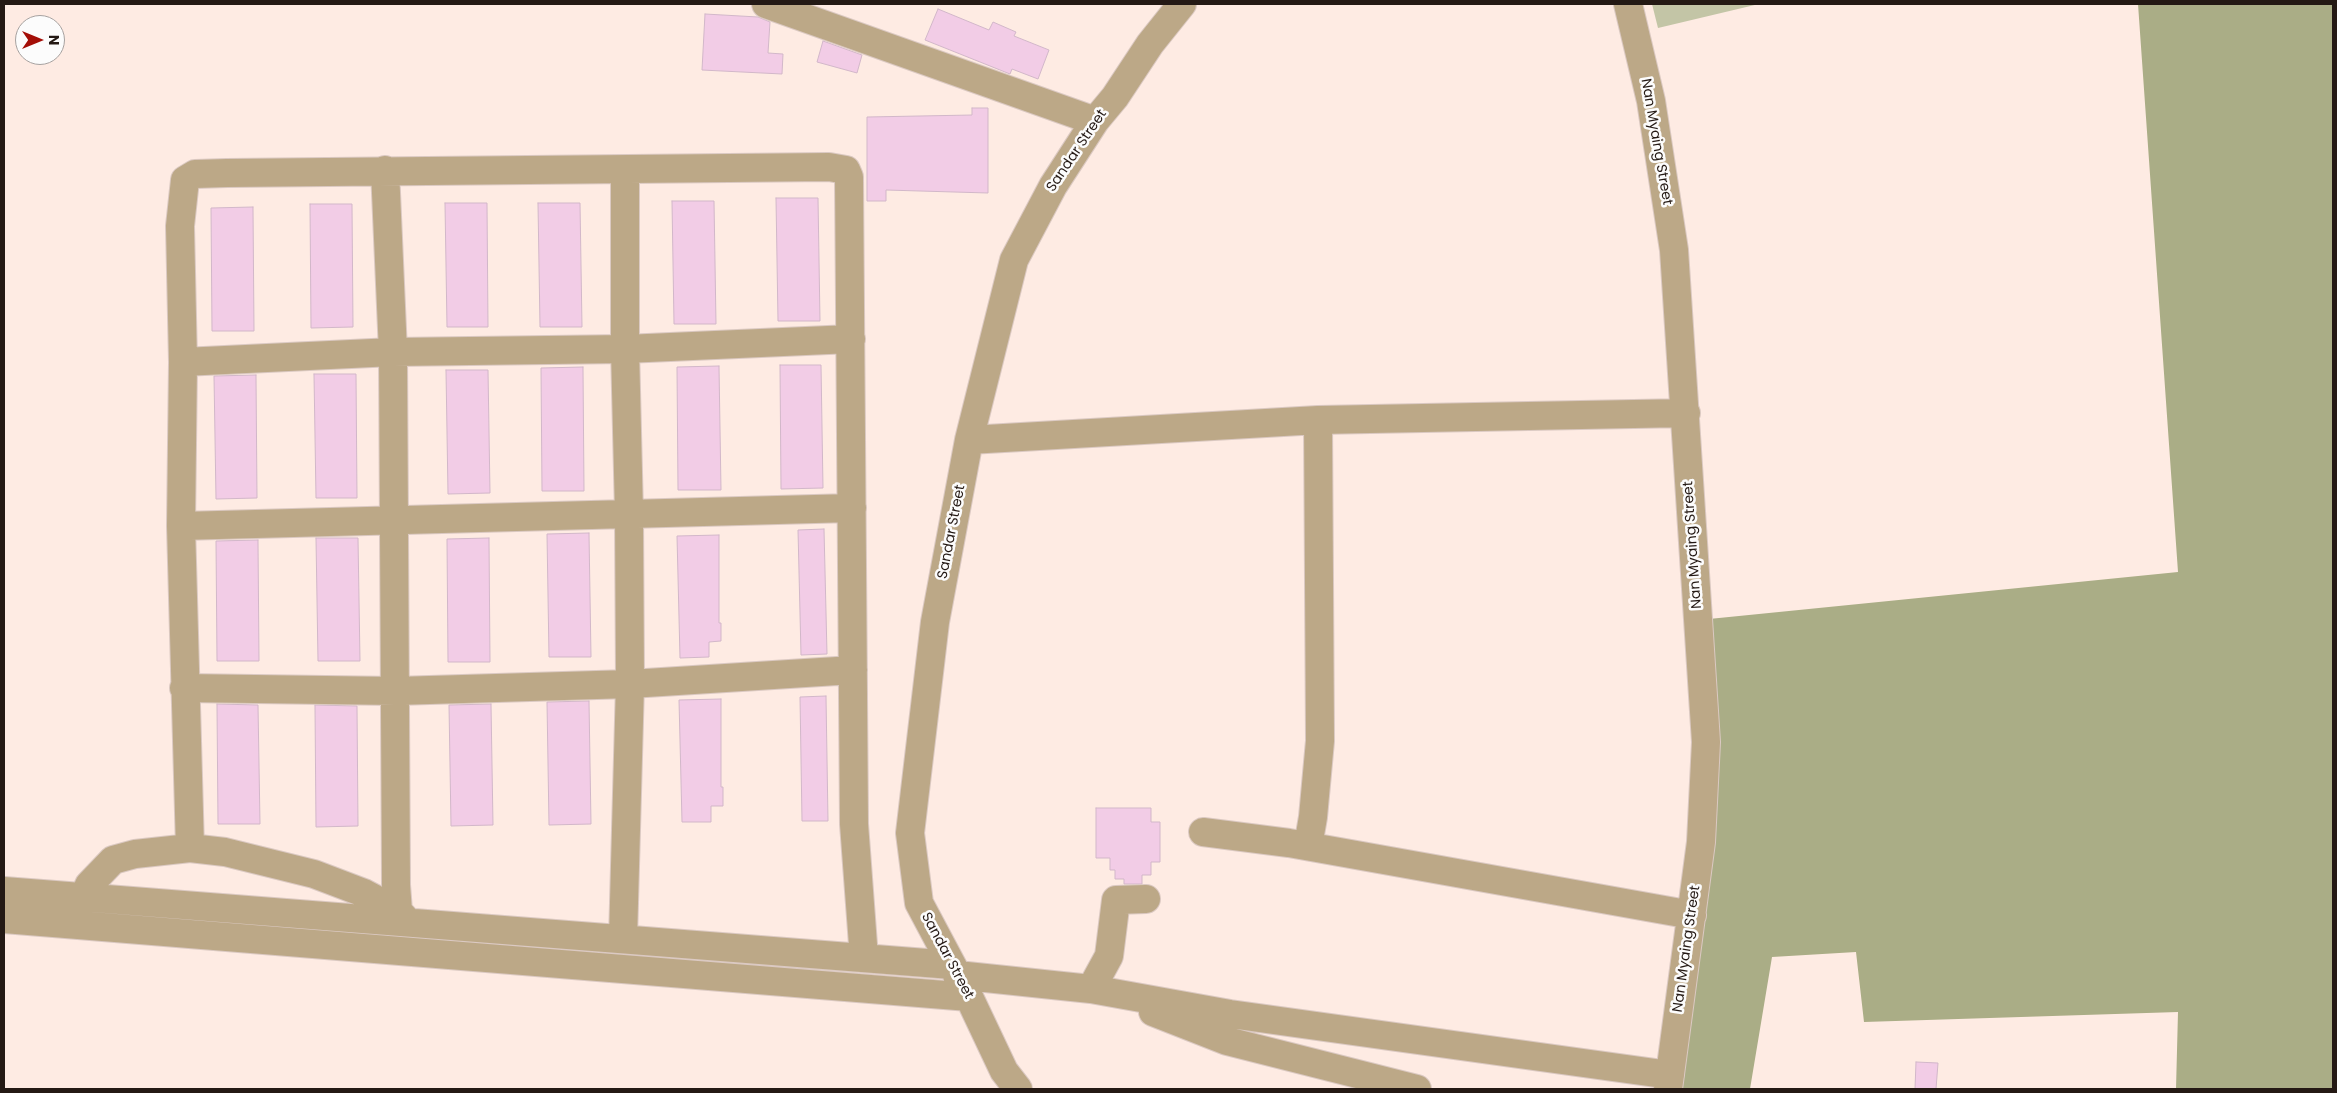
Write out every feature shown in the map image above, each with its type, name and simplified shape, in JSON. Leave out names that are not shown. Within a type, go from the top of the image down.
[{"type":"street","points":[[766,4],[1095,121]]},
{"type":"street","name":"Sandar Street","points":[[1018,1089],[1004,1071],[960,979],[919,903],[910,833],[935,622],[969,440],[1014,260],[1053,186],[1095,121],[1115,97],[1150,44],[1182,4]]},
{"type":"street","name":"Nan Myaing Street","points":[[1628,4],[1650,102],[1674,250],[1706,742],[1701,842],[1669,1082]]},
{"type":"street","points":[[190,848],[184,688],[182,526],[183,362],[180,226],[184,180],[196,174],[227,173],[829,167],[846,170],[849,177],[854,824],[864,958]]},
{"type":"street","points":[[385,170],[392,352],[396,885],[403,917]]},
{"type":"street","points":[[623,939],[630,684],[629,514],[625,349],[625,170]]},
{"type":"street","points":[[183,362],[392,352],[625,349],[851,339]]},
{"type":"street","points":[[969,440],[1318,420],[1686,414]]},
{"type":"street","points":[[1308,846],[1313,817],[1320,741],[1318,420]]},
{"type":"street","points":[[182,526],[394,522],[852,508]]},
{"type":"street","points":[[184,688],[396,691],[630,684],[853,670]]},
{"type":"street","points":[[1203,832],[1308,846],[1692,915]]},
{"type":"street","points":[[83,899],[89,885],[113,860],[134,854],[190,848],[225,852],[314,874],[364,893],[403,917]]},
{"type":"street","points":[[4,890],[83,899],[403,917],[623,939],[864,958],[960,979]]},
{"type":"street","points":[[1091,989],[1109,956],[1116,900],[1146,899]]},
{"type":"street","points":[[4,919],[960,979],[1091,989],[1230,1014],[1669,1082]]},
{"type":"street","points":[[1091,989],[1227,1041],[1417,1089]]},
{"type":"green space","points":[[1652,4],[1759,4],[1658,28]]},
{"type":"green space","points":[[2138,4],[2333,4],[2333,1089],[2176,1089],[2178,1012],[1864,1022],[1856,952],[1772,957],[1750,1089],[1673,1089],[1709,619],[2178,572]]},
{"type":"building","points":[[938,9],[989,30],[993,22],[1016,32],[1014,36],[1049,50],[1038,79],[1012,69],[1010,74],[925,40]]},
{"type":"building","points":[[705,14],[758,17],[770,22],[768,53],[783,54],[782,74],[702,70]]},
{"type":"building","points":[[823,41],[862,55],[857,73],[817,62]]},
{"type":"building","points":[[972,108],[988,108],[988,193],[886,190],[886,201],[867,201],[867,117],[972,115]]},
{"type":"building","points":[[776,198],[818,198],[820,321],[778,321]]},
{"type":"building","points":[[672,201],[714,201],[716,324],[674,324]]},
{"type":"building","points":[[445,203],[487,203],[488,327],[447,327]]},
{"type":"building","points":[[538,203],[580,203],[582,327],[540,327]]},
{"type":"building","points":[[310,204],[352,204],[353,327],[311,328]]},
{"type":"building","points":[[253,207],[254,331],[212,331],[211,208]]},
{"type":"building","points":[[780,365],[821,365],[823,488],[781,489]]},
{"type":"building","points":[[719,366],[721,490],[678,490],[677,367]]},
{"type":"building","points":[[583,367],[584,491],[542,491],[541,368]]},
{"type":"building","points":[[446,370],[488,370],[490,493],[448,494]]},
{"type":"building","points":[[314,374],[356,374],[357,498],[316,498]]},
{"type":"building","points":[[256,375],[257,498],[216,499],[214,376]]},
{"type":"building","points":[[824,529],[827,654],[801,655],[798,530]]},
{"type":"building","points":[[589,533],[591,657],[549,657],[547,534]]},
{"type":"building","points":[[719,535],[719,623],[721,623],[721,641],[709,642],[709,657],[680,658],[677,536]]},
{"type":"building","points":[[316,538],[358,538],[360,661],[318,661]]},
{"type":"building","points":[[489,538],[490,662],[448,662],[447,539]]},
{"type":"building","points":[[258,540],[259,661],[217,661],[216,541]]},
{"type":"building","points":[[826,696],[828,821],[802,821],[800,697]]},
{"type":"building","points":[[721,699],[721,787],[723,787],[723,806],[711,806],[711,822],[682,822],[679,700]]},
{"type":"building","points":[[589,701],[591,824],[549,825],[547,702]]},
{"type":"building","points":[[217,704],[258,705],[260,824],[218,824]]},
{"type":"building","points":[[491,704],[493,825],[451,826],[449,705]]},
{"type":"building","points":[[315,705],[357,706],[358,826],[316,827]]},
{"type":"building","points":[[1096,808],[1151,808],[1151,822],[1160,822],[1160,862],[1151,862],[1151,875],[1142,875],[1142,884],[1124,884],[1124,879],[1115,879],[1115,870],[1110,870],[1110,858],[1096,858]]},
{"type":"building","points":[[1916,1062],[1938,1063],[1936,1089],[1915,1089]]}]
